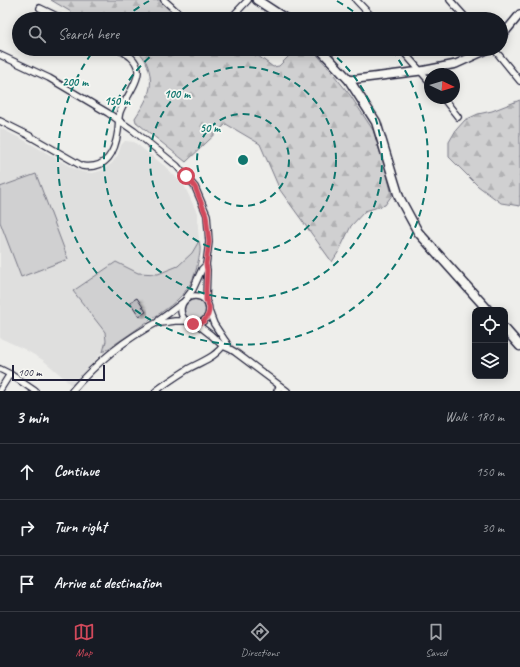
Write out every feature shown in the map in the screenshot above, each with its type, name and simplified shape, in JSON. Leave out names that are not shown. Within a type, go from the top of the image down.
[{"type":"main road","points":[[257,0],[275,12]]},
{"type":"main road","points":[[327,56],[349,80],[376,122],[400,197],[418,232],[485,307]]},
{"type":"main road","points":[[508,332],[520,346]]},
{"type":"street","points":[[164,0],[177,12]]},
{"type":"street","points":[[237,12],[248,0]]},
{"type":"street","points":[[356,0],[367,12]]},
{"type":"street","points":[[450,0],[461,12]]},
{"type":"street","points":[[40,8],[48,12]]},
{"type":"street","points":[[508,29],[520,14]]},
{"type":"street","points":[[0,56],[49,78],[108,113],[134,131],[177,166],[195,187],[206,215],[209,242],[206,264],[206,300],[214,324],[225,344]]},
{"type":"street","points":[[0,121],[82,166],[97,166],[104,163],[109,158],[112,151],[118,130],[120,112],[137,77],[138,69],[131,56]]},
{"type":"street","points":[[407,56],[424,75]]},
{"type":"street","points":[[349,80],[421,71],[456,64],[473,56]]},
{"type":"street","points":[[500,56],[520,80]]},
{"type":"street","points":[[448,104],[458,117]]},
{"type":"street","points":[[72,391],[106,357],[139,331],[158,322],[182,303],[193,289],[202,269],[206,264]]},
{"type":"street","points":[[187,298],[197,295],[206,300]]},
{"type":"street","points":[[182,303],[180,311],[186,321]]},
{"type":"street","points":[[196,324],[207,318],[209,311]]},
{"type":"street","points":[[158,322],[186,321],[196,324],[225,344],[279,388],[287,391]]},
{"type":"street","points":[[156,391],[188,369],[212,357],[225,344]]},
{"type":"street","points":[[0,369],[35,391]]},
{"type":"street","points":[[0,390],[10,374]]},
{"type":"shaded area","points":[[0,128],[83,172],[93,173],[103,170],[112,163],[118,155],[121,145],[125,141],[134,142],[166,167],[185,187],[197,213],[199,241],[192,253],[179,266],[158,274],[138,273],[116,262],[73,291],[105,332],[106,341],[103,352],[71,385],[43,360],[0,338]]},
{"type":"green space","points":[[51,0],[160,0],[173,12],[71,12]]},
{"type":"green space","points":[[142,56],[258,56],[273,67],[279,66],[289,56],[318,56],[350,95],[373,130],[392,195],[385,205],[365,211],[351,226],[332,262],[280,190],[260,144],[226,124],[186,162],[136,122],[135,118],[146,100],[150,88],[150,75],[146,62]]},
{"type":"green space","points":[[520,100],[520,206],[501,203],[478,186],[449,157],[449,142],[456,130],[465,120]]},
{"type":"green space","points":[[36,174],[68,259],[21,277],[0,222],[0,187]]},
{"type":"green space","points":[[199,241],[200,254],[195,273],[185,292],[162,312],[103,352],[106,341],[105,332],[73,291],[116,262],[138,273],[158,274],[178,266],[192,253]]},
{"type":"green space","points":[[195,299],[203,302],[206,310],[203,318],[195,321],[187,318],[184,310],[187,302]]},
{"type":"building","points":[[137,298],[146,312],[139,316],[130,302]]},
{"type":"route","points":[[186,176],[195,187],[206,215],[209,242],[206,264],[206,300],[209,311],[207,318],[204,321],[193,324]]}]
